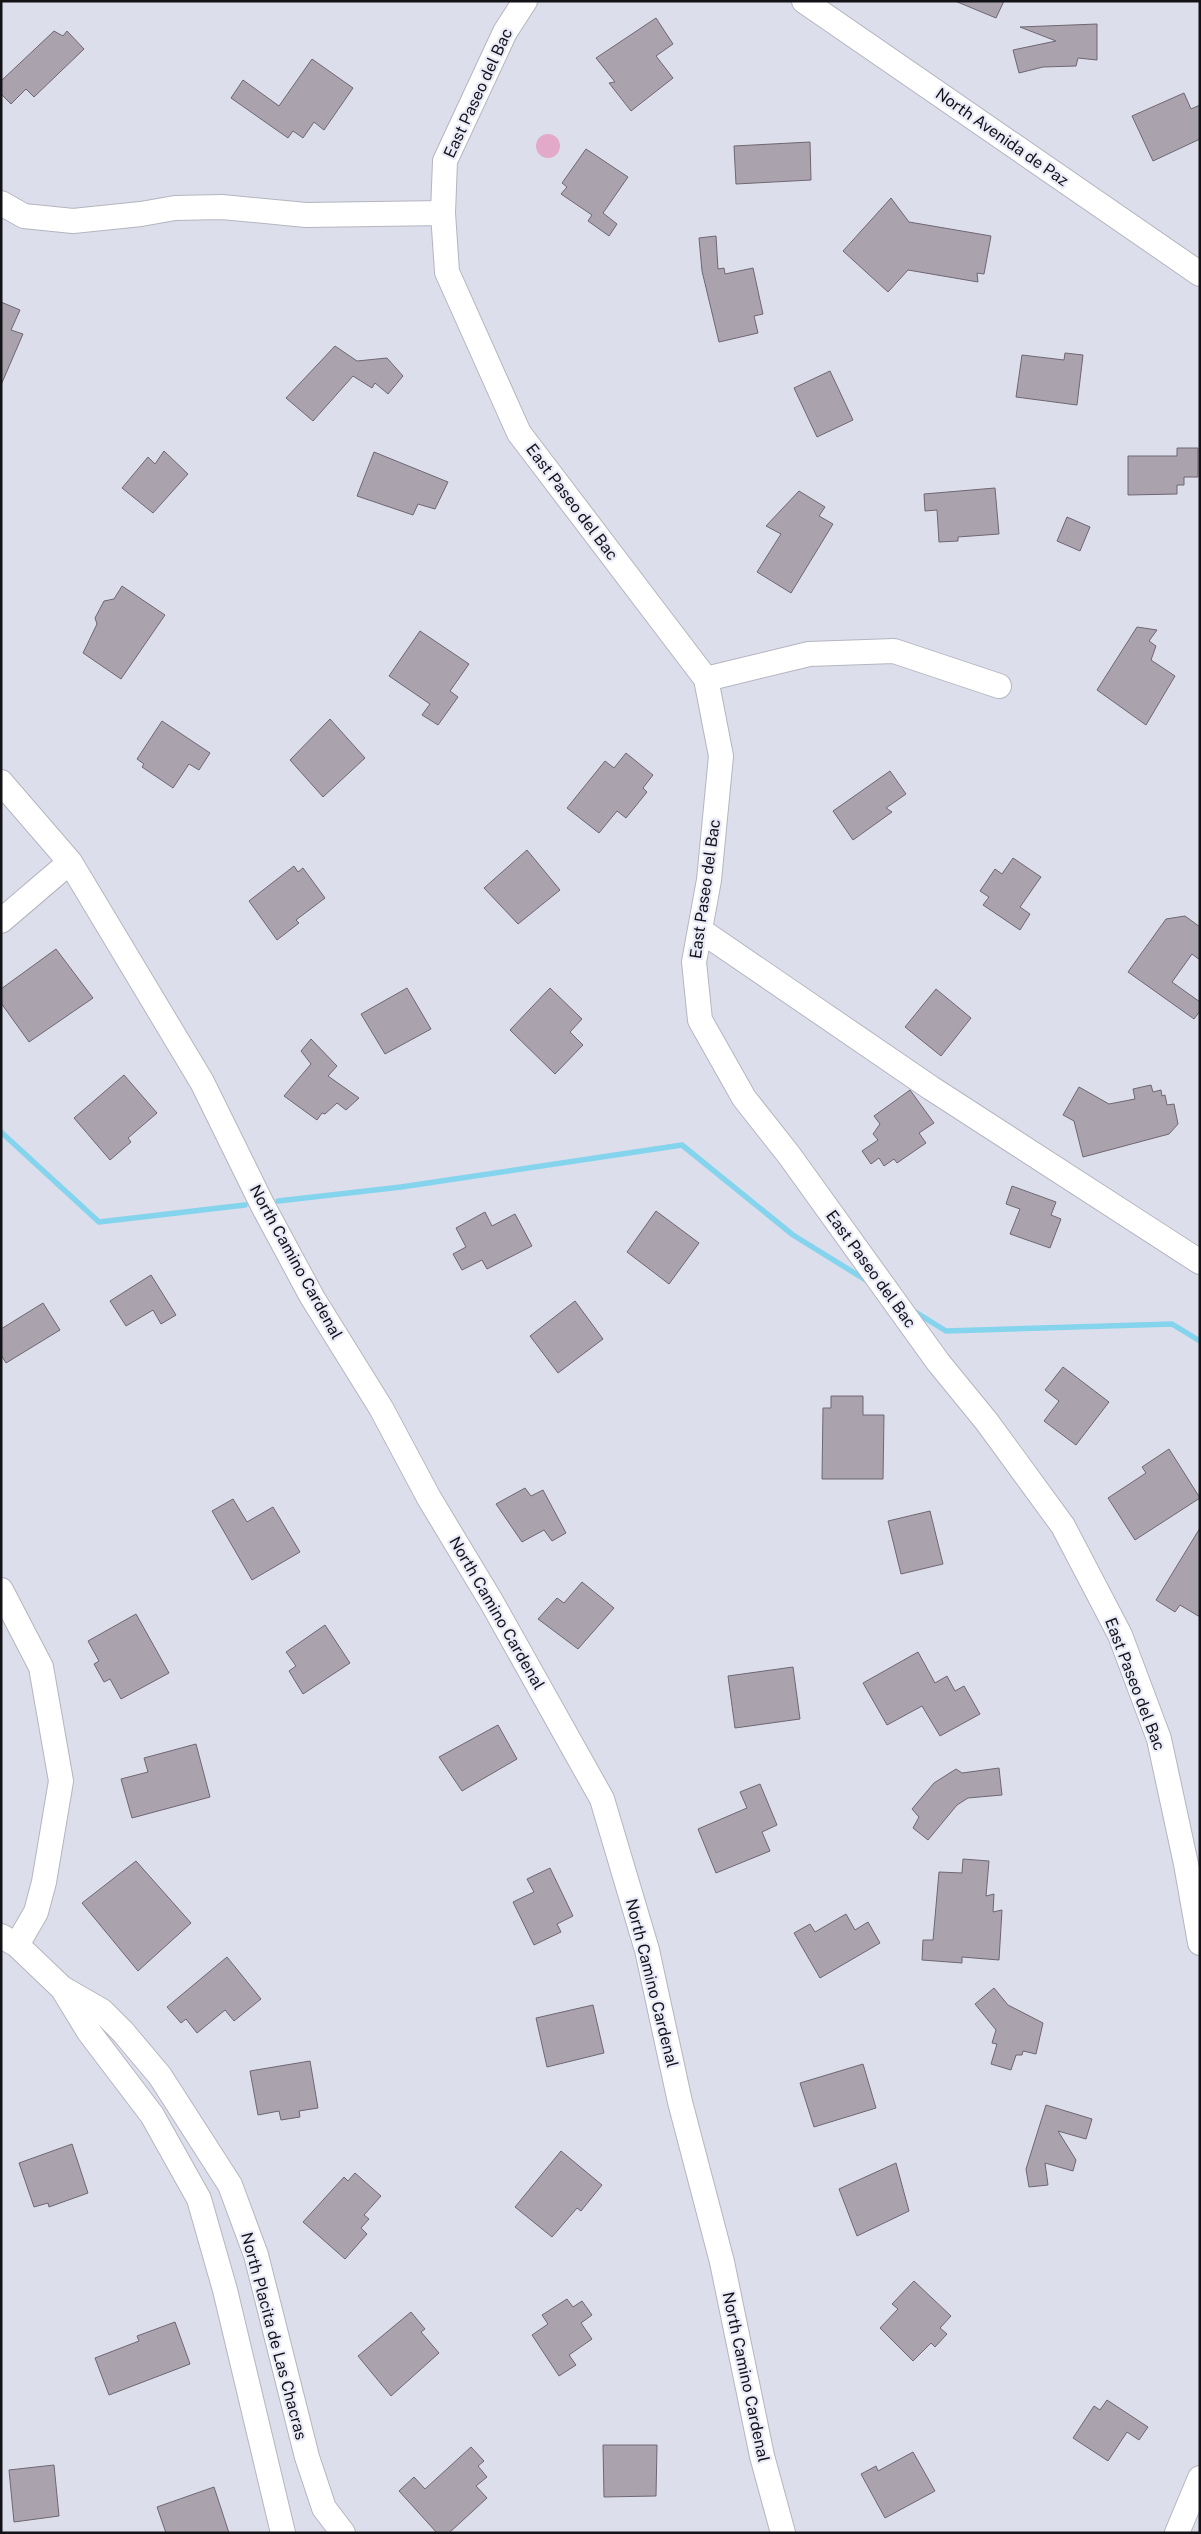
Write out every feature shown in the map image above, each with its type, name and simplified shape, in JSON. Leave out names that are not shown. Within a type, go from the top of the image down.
[{"type":"street","name":"East Paseo del Bac","points":[[525,1],[505,32],[445,160],[443,213],[447,272],[519,433],[706,679],[721,756],[709,880],[694,962],[700,1020],[744,1098],[789,1155],[938,1362],[987,1422],[1063,1526],[1120,1635],[1160,1739],[1200,1943]]},
{"type":"street","name":"North Avenida de Paz","points":[[804,1],[1200,274]]},
{"type":"street","points":[[1,203],[24,216],[73,221],[141,214],[175,208],[222,207],[306,215],[443,213]]},
{"type":"street","points":[[706,679],[809,654],[894,651],[999,686]]},
{"type":"street","name":"North Camino Cardenal","points":[[1,782],[70,862],[202,1082],[263,1206],[312,1297],[381,1408],[428,1498],[491,1601],[602,1799],[647,1950],[680,2102],[722,2262],[762,2456],[783,2533]]},
{"type":"street","points":[[1,921],[70,862]]},
{"type":"street","points":[[700,930],[932,1088],[1200,1262]]},
{"type":"street","points":[[1,1590],[41,1667],[61,1781],[44,1882],[36,1912],[9,1940]]},
{"type":"street","name":"North Placita de Las Chacras","points":[[9,1940],[62,1988],[102,2011],[160,2076],[230,2185],[256,2255],[307,2457],[324,2508],[343,2533]]},
{"type":"street","name":"North Placita de Las Chacras","points":[[62,1988],[90,2032],[152,2115],[198,2198],[225,2290],[283,2533]]},
{"type":"street","points":[[1177,2533],[1200,2478]]},
{"type":"shaded area","points":[[548,134],[553,135],[559,141],[559,151],[553,157],[548,158],[543,157],[537,151],[536,146],[537,141],[543,135]]},
{"type":"building","points":[[955,1],[1004,1],[996,18]]},
{"type":"building","points":[[656,18],[673,44],[656,56],[673,78],[631,111],[609,83],[615,82],[596,58]]},
{"type":"building","points":[[1097,24],[1097,60],[1078,58],[1076,66],[1043,67],[1019,73],[1013,50],[1056,41],[1020,27]]},
{"type":"building","points":[[54,31],[63,36],[67,31],[84,49],[34,97],[26,89],[11,104],[1,94],[1,81]]},
{"type":"building","points":[[312,59],[353,88],[324,130],[314,122],[303,138],[293,131],[288,138],[231,98],[243,80],[279,106]]},
{"type":"building","points":[[1184,93],[1191,109],[1200,105],[1200,139],[1153,161],[1132,116]]},
{"type":"building","points":[[810,142],[811,180],[736,184],[734,146]]},
{"type":"building","points":[[586,149],[628,177],[603,213],[617,224],[609,236],[588,221],[592,215],[561,194],[567,187],[562,183]]},
{"type":"building","points":[[891,198],[909,222],[991,236],[984,274],[977,273],[978,282],[908,270],[888,292],[843,251]]},
{"type":"building","points":[[716,236],[718,269],[724,268],[725,274],[753,268],[763,314],[754,316],[758,333],[719,342],[702,271],[699,238]]},
{"type":"building","points":[[1,302],[20,310],[11,330],[23,334],[1,385]]},
{"type":"building","points":[[335,346],[357,361],[387,358],[403,376],[388,394],[375,383],[372,388],[353,376],[313,421],[286,398]]},
{"type":"building","points":[[1065,353],[1083,355],[1077,405],[1016,397],[1022,355],[1064,360]]},
{"type":"building","points":[[830,371],[853,420],[817,437],[794,388]]},
{"type":"building","points":[[1177,448],[1198,448],[1198,477],[1184,477],[1184,485],[1177,485],[1177,494],[1128,495],[1128,456],[1177,456]]},
{"type":"building","points":[[164,451],[188,474],[153,513],[122,488],[148,457],[155,464]]},
{"type":"building","points":[[374,452],[448,482],[435,509],[418,504],[413,515],[357,496]]},
{"type":"building","points":[[995,488],[999,534],[958,537],[958,541],[939,542],[937,510],[925,511],[924,494]]},
{"type":"building","points":[[799,491],[825,507],[819,516],[833,524],[791,593],[757,572],[781,534],[766,526]]},
{"type":"building","points":[[1067,517],[1090,527],[1080,551],[1057,541]]},
{"type":"building","points":[[122,586],[165,615],[121,679],[83,653],[97,624],[95,618],[104,601],[114,599]]},
{"type":"building","points":[[1137,627],[1157,630],[1149,641],[1156,646],[1151,660],[1175,676],[1146,725],[1097,690]]},
{"type":"building","points":[[420,631],[469,664],[450,691],[458,697],[438,725],[422,715],[430,704],[389,676]]},
{"type":"building","points":[[330,719],[365,758],[323,797],[290,760]]},
{"type":"building","points":[[162,721],[210,753],[199,770],[189,764],[173,788],[142,767],[144,764],[137,759]]},
{"type":"building","points":[[626,753],[653,775],[643,788],[647,792],[626,818],[617,811],[599,833],[567,808],[605,761],[614,768]]},
{"type":"building","points":[[890,771],[906,794],[886,808],[892,812],[853,840],[833,811]]},
{"type":"building","points":[[527,850],[560,890],[518,924],[484,888]]},
{"type":"building","points":[[1013,858],[1041,877],[1020,907],[1030,914],[1020,930],[983,905],[989,897],[980,891],[995,869],[1002,874]]},
{"type":"building","points":[[294,866],[298,872],[303,868],[325,898],[296,920],[299,923],[277,940],[249,901]]},
{"type":"building","points":[[1185,916],[1200,927],[1200,960],[1192,954],[1172,982],[1200,1002],[1200,1011],[1194,1019],[1128,972],[1166,919]]},
{"type":"building","points":[[56,949],[93,998],[29,1042],[1,1003],[1,989]]},
{"type":"building","points":[[407,988],[431,1029],[385,1054],[361,1014]]},
{"type":"building","points":[[550,988],[582,1019],[570,1032],[583,1045],[555,1074],[510,1030]]},
{"type":"building","points":[[936,989],[971,1018],[941,1056],[905,1027]]},
{"type":"building","points":[[311,1039],[337,1066],[328,1076],[359,1098],[346,1110],[337,1103],[325,1114],[322,1113],[317,1120],[284,1096],[311,1064],[301,1051]]},
{"type":"building","points":[[124,1075],[157,1113],[128,1138],[131,1142],[110,1160],[74,1118]]},
{"type":"building","points":[[1151,1085],[1153,1092],[1161,1090],[1162,1096],[1165,1095],[1167,1105],[1174,1104],[1178,1124],[1169,1134],[1083,1157],[1074,1121],[1063,1115],[1079,1087],[1109,1104],[1135,1099],[1133,1089]]},
{"type":"building","points":[[910,1090],[934,1123],[919,1133],[926,1143],[897,1163],[894,1159],[884,1166],[879,1158],[871,1164],[862,1151],[878,1140],[873,1134],[880,1124],[874,1116]]},
{"type":"building","points":[[1012,1186],[1056,1202],[1051,1215],[1061,1219],[1050,1248],[1010,1234],[1020,1209],[1006,1204]]},
{"type":"building","points":[[656,1211],[699,1243],[669,1284],[627,1252]]},
{"type":"building","points":[[485,1212],[492,1226],[515,1214],[532,1246],[487,1269],[482,1260],[462,1270],[453,1254],[466,1247],[456,1228]]},
{"type":"building","points":[[151,1275],[176,1315],[161,1324],[153,1310],[126,1326],[110,1301]]},
{"type":"building","points":[[575,1301],[603,1339],[558,1373],[530,1336]]},
{"type":"building","points":[[43,1303],[60,1330],[6,1363],[1,1355],[1,1329]]},
{"type":"building","points":[[1063,1367],[1109,1402],[1076,1445],[1044,1421],[1059,1401],[1045,1390]]},
{"type":"building","points":[[831,1396],[863,1396],[863,1415],[884,1415],[883,1479],[822,1479],[823,1408],[831,1408]]},
{"type":"building","points":[[1169,1449],[1200,1498],[1135,1540],[1108,1498],[1146,1473],[1142,1467]]},
{"type":"building","points":[[525,1488],[531,1496],[543,1490],[566,1533],[552,1541],[544,1530],[522,1542],[496,1504]]},
{"type":"building","points":[[233,1499],[247,1522],[273,1507],[300,1552],[252,1580],[212,1511]]},
{"type":"building","points":[[930,1511],[943,1564],[901,1574],[888,1521]]},
{"type":"building","points":[[1200,1528],[1200,1617],[1180,1605],[1175,1612],[1156,1600]]},
{"type":"building","points":[[582,1582],[614,1608],[578,1649],[538,1619],[557,1598],[564,1603]]},
{"type":"building","points":[[136,1614],[169,1673],[121,1699],[110,1679],[104,1682],[94,1664],[99,1661],[88,1641]]},
{"type":"building","points":[[325,1625],[350,1663],[303,1694],[289,1671],[296,1666],[286,1652]]},
{"type":"building","points":[[918,1652],[935,1683],[947,1676],[955,1691],[964,1686],[980,1714],[940,1736],[922,1706],[887,1725],[863,1683]]},
{"type":"building","points":[[793,1667],[800,1719],[735,1728],[728,1676]]},
{"type":"building","points":[[498,1725],[517,1759],[462,1791],[439,1757]]},
{"type":"building","points":[[196,1744],[210,1797],[132,1818],[121,1779],[148,1772],[144,1758]]},
{"type":"building","points":[[999,1768],[1002,1795],[968,1798],[957,1805],[928,1840],[913,1828],[919,1817],[912,1809],[934,1783],[956,1769],[962,1773]]},
{"type":"building","points":[[760,1784],[777,1825],[762,1832],[770,1851],[716,1873],[698,1829],[747,1808],[740,1792]]},
{"type":"building","points":[[963,1859],[989,1861],[986,1896],[994,1894],[993,1912],[1002,1910],[999,1960],[962,1957],[962,1963],[922,1960],[923,1940],[933,1940],[939,1872],[962,1873]]},
{"type":"building","points":[[136,1861],[191,1923],[138,1971],[82,1903]]},
{"type":"building","points":[[550,1868],[573,1916],[557,1924],[561,1932],[534,1945],[513,1902],[534,1892],[527,1879]]},
{"type":"building","points":[[846,1914],[855,1930],[868,1922],[880,1943],[820,1978],[794,1933],[810,1924],[815,1932]]},
{"type":"building","points":[[227,1957],[261,1999],[234,2021],[225,2010],[197,2033],[186,2019],[181,2023],[167,2007]]},
{"type":"building","points":[[994,1988],[1008,2005],[1043,2023],[1036,2054],[1023,2051],[1022,2055],[1016,2055],[1011,2070],[991,2064],[997,2044],[992,2043],[996,2030],[975,2004]]},
{"type":"building","points":[[593,2005],[604,2053],[547,2067],[536,2018]]},
{"type":"building","points":[[310,2061],[318,2108],[299,2111],[300,2117],[281,2120],[279,2111],[258,2115],[250,2071]]},
{"type":"building","points":[[863,2064],[876,2108],[814,2127],[800,2083]]},
{"type":"building","points":[[1046,2105],[1092,2119],[1086,2139],[1058,2131],[1076,2160],[1073,2171],[1045,2163],[1048,2185],[1029,2187],[1026,2169]]},
{"type":"building","points":[[72,2144],[88,2193],[49,2207],[48,2203],[34,2207],[19,2163]]},
{"type":"building","points":[[561,2151],[602,2185],[581,2211],[577,2208],[552,2237],[515,2207]]},
{"type":"building","points":[[896,2163],[909,2211],[857,2236],[839,2189]]},
{"type":"building","points":[[355,2173],[381,2196],[364,2215],[369,2219],[361,2228],[367,2234],[345,2259],[303,2222],[344,2177],[348,2181]]},
{"type":"building","points":[[914,2281],[951,2316],[940,2328],[947,2334],[935,2347],[931,2343],[913,2361],[880,2328],[898,2309],[892,2304]]},
{"type":"building","points":[[567,2299],[573,2307],[582,2301],[592,2315],[581,2323],[592,2339],[569,2355],[576,2365],[559,2376],[532,2335],[548,2324],[542,2315]]},
{"type":"building","points":[[411,2312],[425,2329],[421,2332],[439,2353],[391,2396],[358,2356]]},
{"type":"building","points":[[175,2322],[190,2364],[109,2395],[95,2358],[139,2341],[137,2336]]},
{"type":"building","points":[[1107,2400],[1148,2427],[1139,2440],[1127,2432],[1108,2461],[1073,2438],[1094,2406],[1100,2410]]},
{"type":"building","points":[[603,2445],[657,2445],[656,2496],[604,2497]]},
{"type":"building","points":[[471,2447],[484,2461],[478,2466],[487,2477],[476,2486],[487,2498],[449,2533],[437,2533],[399,2491],[414,2477],[425,2489]]},
{"type":"building","points":[[913,2452],[935,2491],[885,2518],[861,2474],[876,2466],[878,2471]]},
{"type":"building","points":[[54,2465],[59,2516],[14,2522],[9,2470]]},
{"type":"building","points":[[214,2487],[229,2533],[166,2533],[157,2507]]},
{"type":"waterway","points":[[1,1132],[99,1222],[245,1205]]},
{"type":"waterway","points":[[278,1201],[401,1187],[682,1145],[793,1235],[869,1282]]},
{"type":"waterway","points":[[912,1310],[946,1331],[1172,1324],[1200,1341]]}]
